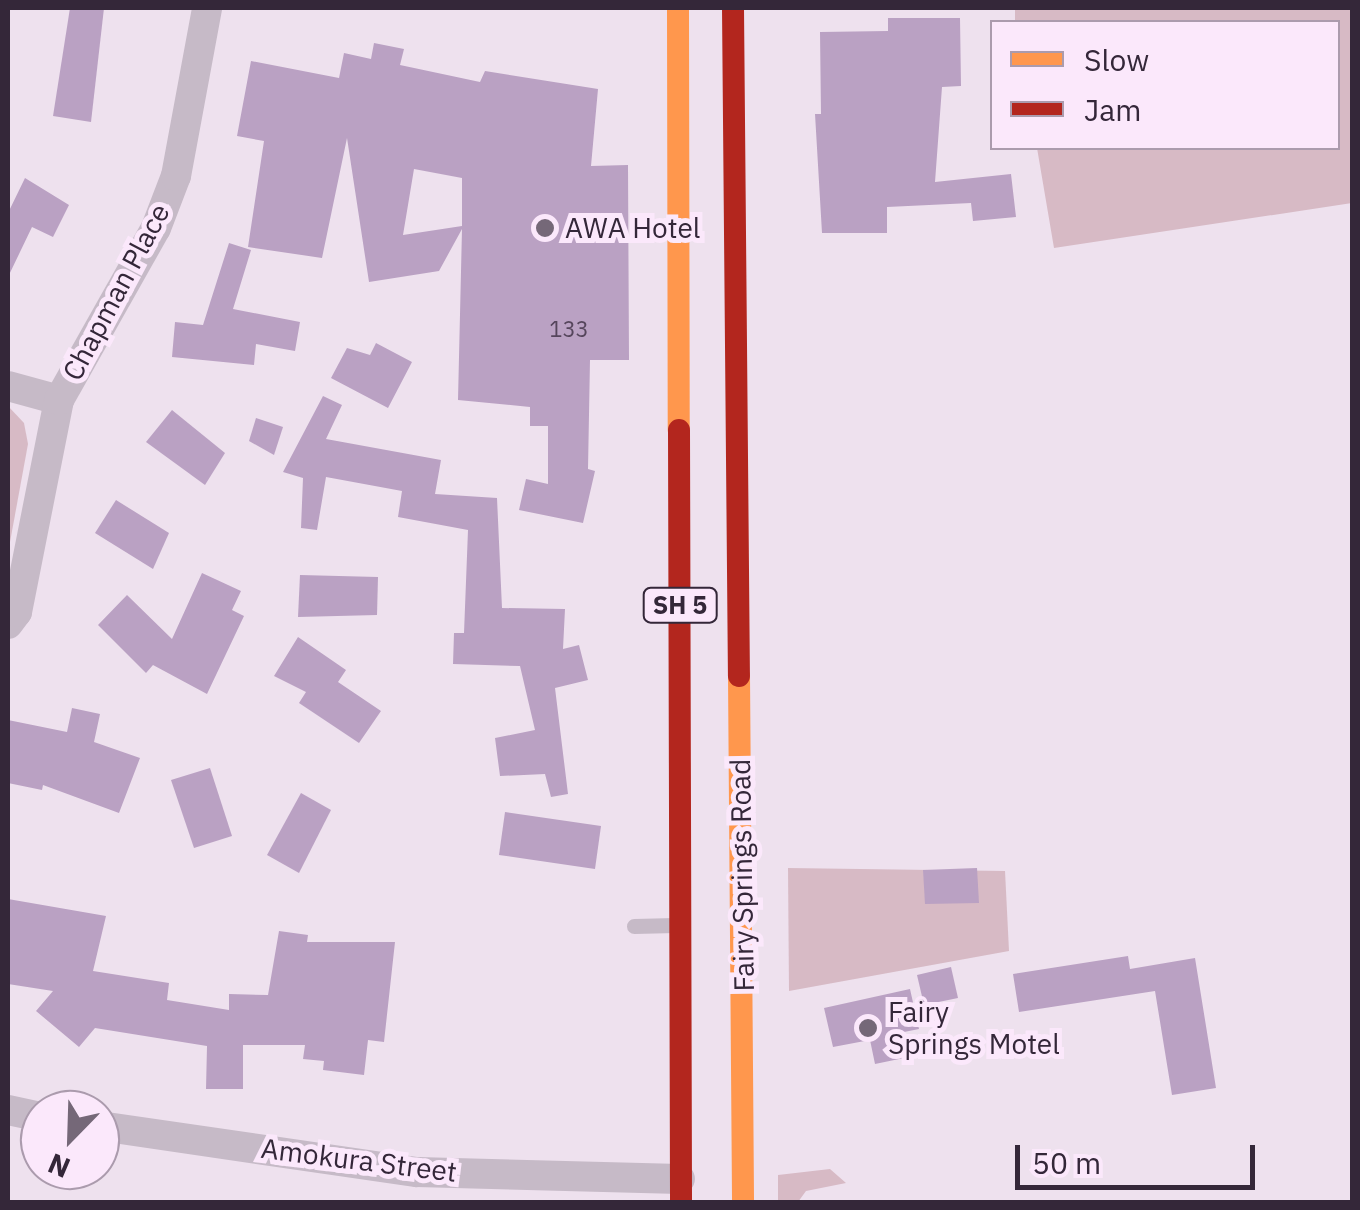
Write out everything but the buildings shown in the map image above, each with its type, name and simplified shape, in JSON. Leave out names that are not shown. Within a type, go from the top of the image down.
[{"type":"highway","name":"SH 5","points":[[678,8],[683,925],[689,1186]]},
{"type":"highway","name":"Fairy Springs Road","points":[[733,8],[743,1202]]},
{"type":"highway","name":"SH 5","points":[[680,568],[710,551],[739,547]]},
{"type":"highway","points":[[718,1150],[718,975],[743,892]]},
{"type":"street","name":"Chapman Place","points":[[8,624],[17,612],[59,400],[156,228],[176,176],[207,8]]},
{"type":"street","name":"Chapman Place","points":[[8,386],[59,400]]},
{"type":"street","name":"Amokura Street","points":[[120,1129],[417,1172],[689,1186]]},
{"type":"lane","points":[[634,926],[683,925]]},
{"type":"shaded area","points":[[1015,8],[1352,8],[1352,203],[1054,248],[1037,150],[1340,150],[1340,20],[1015,20]]},
{"type":"shaded area","points":[[8,406],[24,423],[28,444],[8,553]]},
{"type":"shaded area","points":[[788,868],[1005,871],[1009,951],[789,991]]},
{"type":"shaded area","points":[[830,1169],[846,1183],[806,1191],[798,1202],[778,1202],[778,1175]]},
{"type":"traffic: slow","points":[[678,8],[679,430]]},
{"type":"traffic: slow","points":[[739,676],[743,1202]]},
{"type":"traffic: jam","points":[[733,8],[739,676]]},
{"type":"traffic: jam","points":[[679,430],[681,1202]]},
{"type":"place","name":"AWA Hotel","points":[[545,228]]},
{"type":"place","name":"Fairy Springs Motel","points":[[868,1028]]}]
